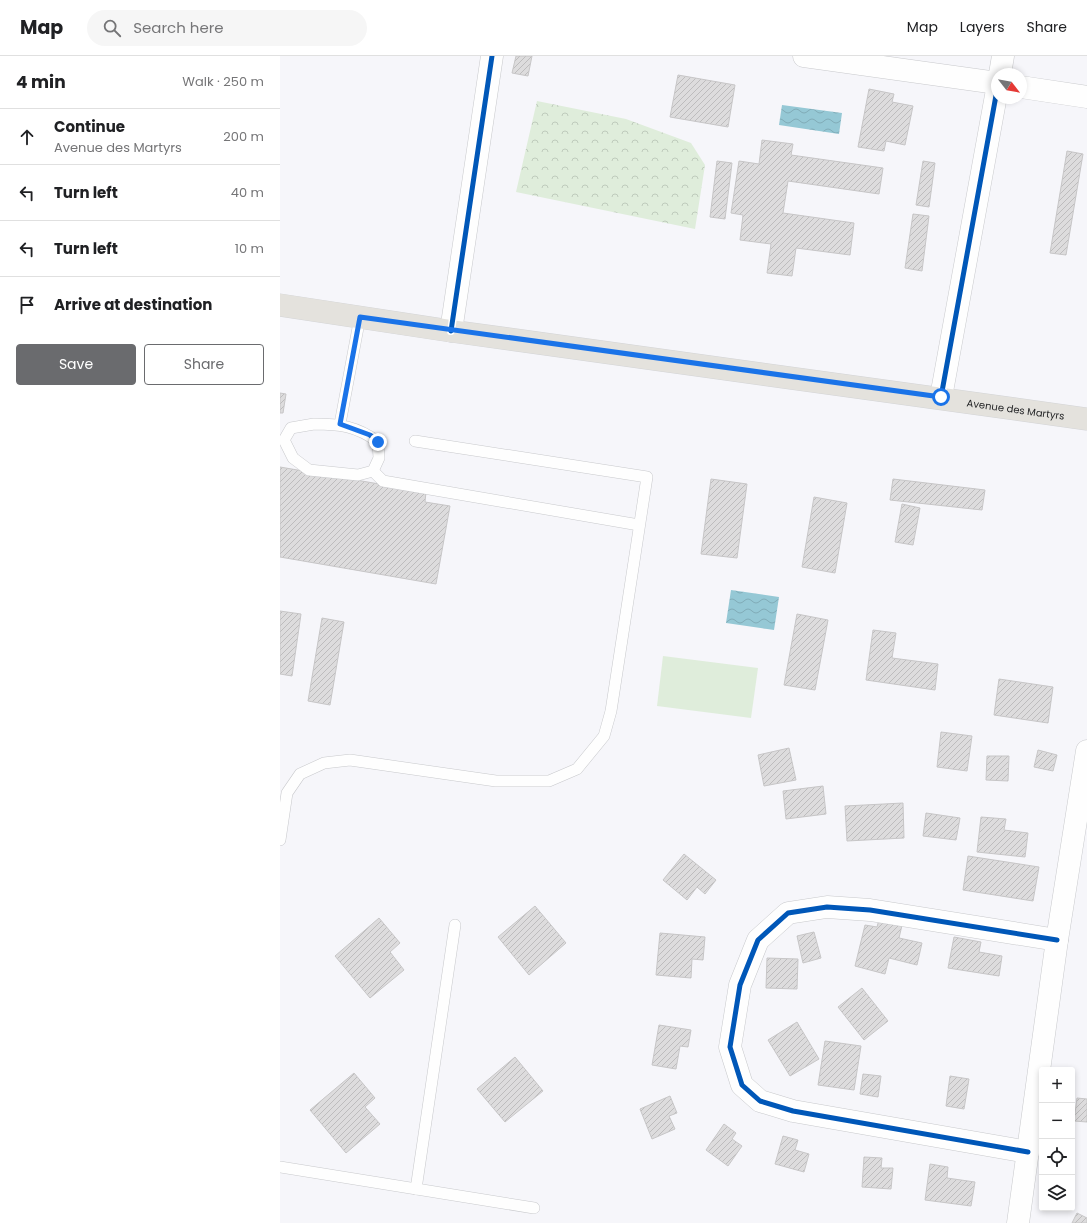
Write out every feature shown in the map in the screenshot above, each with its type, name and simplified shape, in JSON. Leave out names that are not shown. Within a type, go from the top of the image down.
[{"type":"main road","name":"Avenue des Martyrs","points":[[280,305],[451,331],[941,397],[1087,419]]},
{"type":"street","points":[[451,331],[492,56]]},
{"type":"street","points":[[804,56],[991,82]]},
{"type":"street","points":[[1001,68],[1003,56]]},
{"type":"street","points":[[1027,88],[1087,97]]},
{"type":"street","points":[[941,397],[994,104]]},
{"type":"street","points":[[1018,1223],[1057,940],[1083,810],[1087,751]]},
{"type":"street","points":[[1028,1152],[793,1111],[760,1101],[742,1085],[730,1047],[740,985],[758,940],[788,912],[827,907],[870,910],[1057,940]]},
{"type":"lane","points":[[340,424],[360,317]]},
{"type":"lane","points":[[314,424],[340,424],[370,435],[378,442],[378,458],[373,472],[358,475],[309,470],[294,458],[284,440],[285,427],[314,424]]},
{"type":"lane","points":[[280,840],[287,793],[300,774],[324,763],[350,760],[496,782],[549,782],[577,769],[604,736],[611,711],[647,477],[415,441]]},
{"type":"lane","points":[[373,472],[383,481],[639,525]]},
{"type":"lane","points":[[416,1189],[455,925]]},
{"type":"lane","points":[[280,1167],[534,1208]]},
{"type":"green space","points":[[537,101],[626,119],[691,143],[705,165],[695,229],[516,192]]},
{"type":"green space","points":[[663,656],[758,668],[751,718],[657,706]]},
{"type":"water","points":[[782,105],[842,113],[839,134],[779,125]]},
{"type":"water","points":[[731,590],[779,597],[774,630],[726,623]]},
{"type":"building","points":[[516,56],[532,56],[528,76],[512,73]]},
{"type":"building","points":[[678,75],[735,85],[728,127],[670,117]]},
{"type":"building","points":[[869,89],[894,94],[892,102],[913,106],[905,145],[886,141],[884,151],[858,147]]},
{"type":"building","points":[[762,140],[793,144],[791,155],[883,168],[879,194],[788,181],[783,213],[854,223],[850,255],[796,248],[792,276],[767,273],[771,244],[740,240],[743,215],[731,213],[739,161],[759,164]]},
{"type":"building","points":[[1067,151],[1083,154],[1066,255],[1050,253]]},
{"type":"building","points":[[717,161],[732,163],[725,219],[710,217]]},
{"type":"building","points":[[923,161],[935,163],[929,207],[916,205]]},
{"type":"building","points":[[913,214],[929,216],[922,271],[905,268]]},
{"type":"building","points":[[280,393],[286,394],[283,413],[280,413]]},
{"type":"building","points":[[280,467],[426,492],[425,502],[450,506],[436,584],[280,557]]},
{"type":"building","points":[[711,479],[747,484],[737,558],[701,554]]},
{"type":"building","points":[[893,479],[985,490],[982,510],[890,500]]},
{"type":"building","points":[[814,497],[847,503],[835,573],[802,567]]},
{"type":"building","points":[[902,504],[920,508],[913,545],[895,542]]},
{"type":"building","points":[[280,611],[301,614],[292,676],[280,674]]},
{"type":"building","points":[[797,614],[828,620],[815,690],[784,685]]},
{"type":"building","points":[[322,618],[344,622],[330,705],[308,701]]},
{"type":"building","points":[[873,630],[896,633],[892,658],[938,664],[935,690],[866,680]]},
{"type":"building","points":[[999,679],[1053,687],[1048,723],[994,715]]},
{"type":"building","points":[[941,732],[972,736],[967,771],[937,767]]},
{"type":"building","points":[[789,748],[796,780],[764,786],[758,755]]},
{"type":"building","points":[[1038,750],[1057,755],[1053,771],[1034,767]]},
{"type":"building","points":[[987,756],[1009,756],[1008,781],[986,780]]},
{"type":"building","points":[[823,786],[826,814],[786,819],[783,791]]},
{"type":"building","points":[[903,803],[904,838],[847,841],[845,806]]},
{"type":"building","points":[[926,813],[960,818],[956,840],[923,836]]},
{"type":"building","points":[[981,817],[1006,819],[1004,830],[1028,833],[1025,857],[977,852]]},
{"type":"building","points":[[684,854],[716,880],[705,894],[697,887],[687,900],[663,880]]},
{"type":"building","points":[[968,856],[1039,867],[1033,901],[963,890]]},
{"type":"building","points":[[535,906],[566,943],[529,975],[498,937]]},
{"type":"building","points":[[880,916],[903,921],[899,938],[922,943],[917,965],[889,958],[885,974],[855,966],[865,925],[877,927]]},
{"type":"building","points":[[379,918],[400,943],[390,952],[404,970],[370,998],[335,956]]},
{"type":"building","points":[[814,932],[821,958],[803,963],[797,936]]},
{"type":"building","points":[[660,933],[705,937],[703,960],[692,959],[691,978],[656,975]]},
{"type":"building","points":[[954,937],[981,942],[979,952],[1002,956],[999,976],[948,968]]},
{"type":"building","points":[[767,958],[798,959],[797,989],[766,988]]},
{"type":"building","points":[[862,988],[888,1021],[864,1040],[838,1007]]},
{"type":"building","points":[[797,1022],[819,1059],[790,1076],[768,1040]]},
{"type":"building","points":[[659,1025],[691,1030],[688,1047],[680,1046],[676,1069],[652,1065]]},
{"type":"building","points":[[825,1041],[861,1046],[854,1090],[818,1085]]},
{"type":"building","points":[[515,1057],[543,1091],[505,1122],[477,1089]]},
{"type":"building","points":[[354,1073],[375,1098],[365,1107],[380,1124],[346,1153],[310,1110]]},
{"type":"building","points":[[863,1074],[881,1076],[878,1097],[860,1094]]},
{"type":"building","points":[[950,1076],[969,1079],[964,1109],[946,1106]]},
{"type":"building","points":[[670,1096],[677,1113],[669,1116],[675,1129],[652,1139],[640,1109]]},
{"type":"building","points":[[1077,1098],[1087,1099],[1087,1122],[1075,1121]]},
{"type":"building","points":[[724,1124],[736,1133],[732,1139],[742,1146],[728,1166],[706,1150]]},
{"type":"building","points":[[783,1136],[798,1140],[795,1150],[809,1154],[804,1172],[775,1164]]},
{"type":"building","points":[[864,1157],[882,1158],[881,1168],[893,1168],[891,1189],[862,1187]]},
{"type":"building","points":[[930,1164],[948,1167],[947,1178],[975,1182],[971,1206],[925,1200]]},
{"type":"building","points":[[1077,1213],[1087,1218],[1087,1223],[1072,1223]]},
{"type":"cycle path","points":[[451,331],[492,56]]},
{"type":"cycle path","points":[[941,397],[994,104]]},
{"type":"cycle path","points":[[1028,1152],[793,1111],[760,1101],[742,1085],[730,1047],[740,985],[758,940],[788,913],[827,907],[870,910],[1057,940]]},
{"type":"route","points":[[378,442],[370,435],[340,424],[360,317],[451,331],[941,397]]}]
